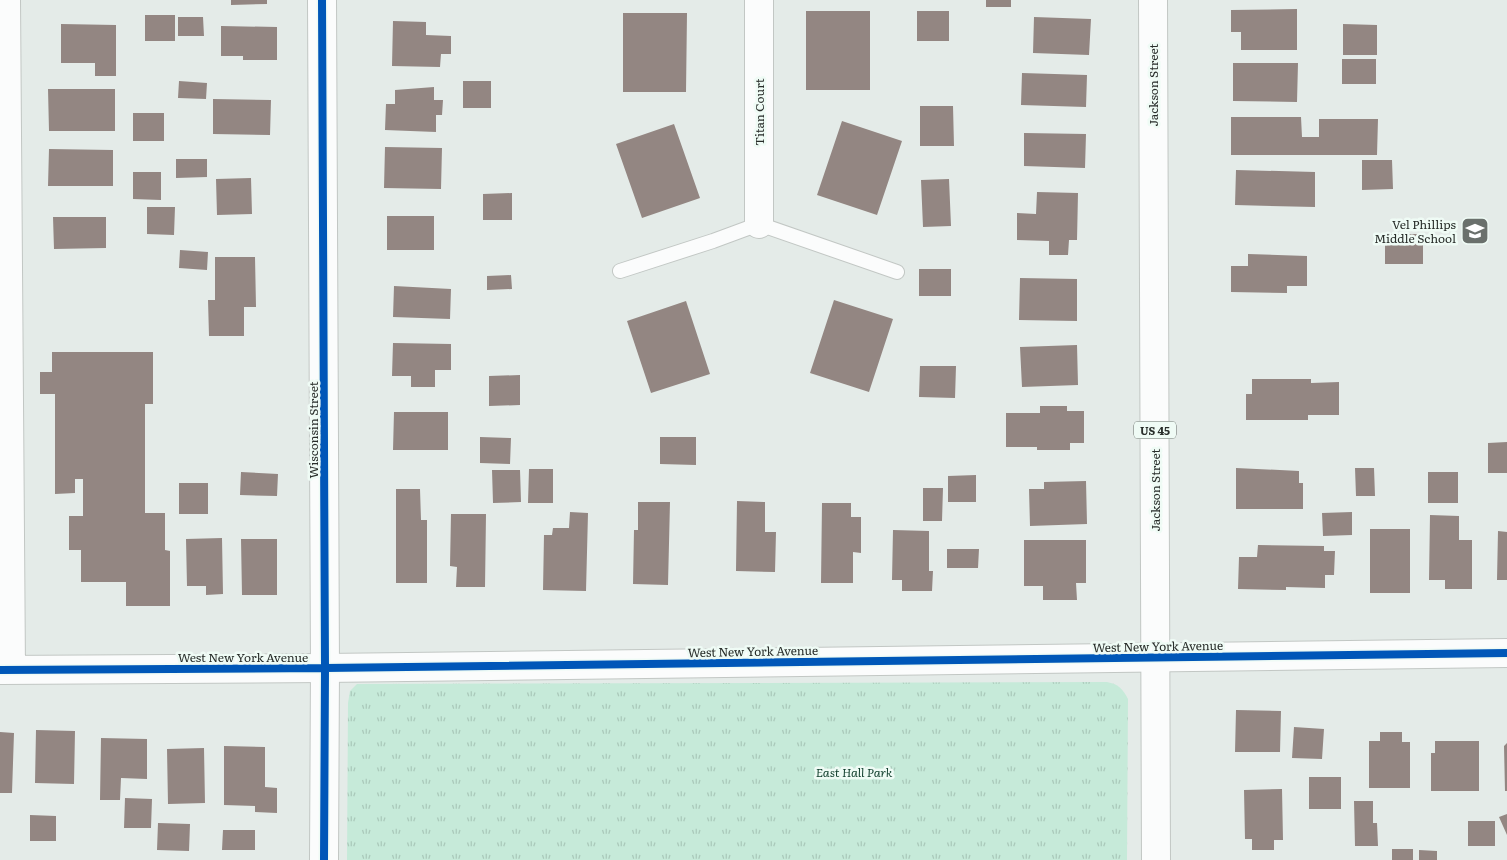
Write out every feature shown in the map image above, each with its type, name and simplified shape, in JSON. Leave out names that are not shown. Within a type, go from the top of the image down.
[{"type":"street","points":[[6,0],[6,670]]},
{"type":"street","name":"Wisconsin Street","points":[[322,0],[324,860]]},
{"type":"street","name":"Titan Court","points":[[759,0],[759,224]]},
{"type":"street","name":"Jackson Street","points":[[1153,0],[1156,860]]},
{"type":"street","name":"West New York Avenue","points":[[6,670],[325,668],[1507,653]]},
{"type":"lane","points":[[620,271],[759,224],[897,272]]},
{"type":"green space","name":"East Hall Park","points":[[1107,682],[1120,688],[1128,699],[1127,860],[347,860],[348,703],[350,691],[357,684]]},
{"type":"building","points":[[231,0],[267,0],[267,4],[231,5]]},
{"type":"building","points":[[986,0],[1011,0],[1011,7],[986,7]]},
{"type":"building","points":[[1297,9],[1297,50],[1241,50],[1241,32],[1231,32],[1231,10]]},
{"type":"building","points":[[806,11],[870,11],[870,90],[806,90]]},
{"type":"building","points":[[917,11],[949,11],[949,41],[917,41]]},
{"type":"building","points":[[623,13],[687,13],[686,92],[623,92]]},
{"type":"building","points":[[145,15],[175,15],[175,41],[145,41]]},
{"type":"building","points":[[178,17],[203,17],[204,36],[178,36]]},
{"type":"building","points":[[1034,17],[1091,19],[1089,55],[1033,53]]},
{"type":"building","points":[[393,21],[426,22],[426,35],[451,36],[451,54],[441,54],[440,67],[392,66]]},
{"type":"building","points":[[61,24],[116,25],[116,76],[95,76],[95,63],[61,63]]},
{"type":"building","points":[[1343,24],[1377,25],[1377,55],[1343,55]]},
{"type":"building","points":[[221,26],[277,27],[277,60],[243,60],[243,56],[221,56]]},
{"type":"building","points":[[1342,59],[1376,59],[1376,84],[1342,84]]},
{"type":"building","points":[[1233,63],[1298,63],[1297,102],[1233,101]]},
{"type":"building","points":[[1022,73],[1087,75],[1086,107],[1021,105]]},
{"type":"building","points":[[179,81],[207,83],[206,99],[178,98]]},
{"type":"building","points":[[463,81],[491,81],[491,108],[463,108]]},
{"type":"building","points":[[434,87],[434,100],[443,100],[442,115],[436,115],[436,132],[385,130],[386,104],[395,104],[395,90]]},
{"type":"building","points":[[48,89],[115,89],[115,131],[49,131]]},
{"type":"building","points":[[213,99],[271,100],[270,135],[213,134]]},
{"type":"building","points":[[920,106],[953,106],[954,146],[920,146]]},
{"type":"building","points":[[133,113],[164,113],[164,141],[133,141]]},
{"type":"building","points":[[1231,117],[1301,117],[1302,137],[1319,137],[1319,119],[1378,119],[1377,155],[1231,155]]},
{"type":"building","points":[[842,121],[902,141],[877,215],[817,195]]},
{"type":"building","points":[[674,124],[700,198],[642,218],[616,144]]},
{"type":"building","points":[[1024,133],[1086,134],[1085,168],[1024,166]]},
{"type":"building","points":[[385,147],[442,148],[441,189],[384,188]]},
{"type":"building","points":[[49,149],[113,150],[113,186],[48,186]]},
{"type":"building","points":[[176,159],[207,159],[207,177],[176,178]]},
{"type":"building","points":[[1362,160],[1392,160],[1393,189],[1362,190]]},
{"type":"building","points":[[1236,170],[1315,172],[1315,207],[1235,205]]},
{"type":"building","points":[[133,172],[161,172],[161,200],[133,199]]},
{"type":"building","points":[[251,178],[252,214],[217,215],[216,179]]},
{"type":"building","points":[[949,179],[951,226],[923,227],[921,180]]},
{"type":"building","points":[[1037,192],[1078,193],[1077,240],[1069,240],[1068,255],[1049,255],[1049,241],[1017,240],[1017,213],[1036,214]]},
{"type":"building","points":[[512,193],[512,220],[483,220],[483,194]]},
{"type":"building","points":[[147,207],[175,207],[174,235],[147,234]]},
{"type":"building","points":[[387,216],[434,216],[434,250],[387,250]]},
{"type":"building","points":[[53,217],[106,217],[106,248],[54,249]]},
{"type":"building","points":[[1385,234],[1423,234],[1423,264],[1385,264]]},
{"type":"building","points":[[180,250],[208,252],[207,270],[179,268]]},
{"type":"building","points":[[1248,254],[1307,256],[1307,286],[1287,286],[1287,293],[1231,292],[1231,266],[1248,266]]},
{"type":"building","points":[[215,257],[255,257],[256,307],[244,307],[244,336],[209,336],[208,300],[215,300]]},
{"type":"building","points":[[919,269],[951,269],[951,296],[919,296]]},
{"type":"building","points":[[511,275],[512,289],[487,290],[487,276]]},
{"type":"building","points":[[1020,278],[1077,279],[1077,321],[1019,320]]},
{"type":"building","points":[[394,286],[451,289],[450,319],[393,317]]},
{"type":"building","points":[[834,300],[893,319],[869,392],[810,373]]},
{"type":"building","points":[[686,301],[710,374],[651,393],[627,321]]},
{"type":"building","points":[[393,343],[451,344],[451,370],[435,370],[435,387],[411,387],[411,376],[392,376]]},
{"type":"building","points":[[1077,345],[1078,385],[1022,387],[1020,347]]},
{"type":"building","points":[[52,352],[153,352],[153,404],[145,404],[145,513],[165,513],[165,550],[170,551],[170,606],[126,606],[126,582],[81,582],[81,550],[69,550],[69,516],[83,516],[83,479],[75,479],[75,493],[55,494],[55,394],[40,394],[40,372],[52,372]]},
{"type":"building","points":[[920,366],[956,366],[955,398],[919,397]]},
{"type":"building","points":[[520,375],[520,405],[489,406],[489,376]]},
{"type":"building","points":[[1252,379],[1311,379],[1311,383],[1339,382],[1339,415],[1308,415],[1308,420],[1246,420],[1246,394],[1252,394]]},
{"type":"building","points":[[1040,406],[1067,406],[1067,411],[1084,411],[1084,443],[1070,443],[1070,450],[1037,450],[1037,447],[1006,447],[1006,413],[1040,413]]},
{"type":"building","points":[[394,412],[448,412],[448,450],[393,450]]},
{"type":"building","points":[[480,437],[511,438],[510,464],[480,463]]},
{"type":"building","points":[[660,437],[696,437],[696,465],[660,464]]},
{"type":"building","points":[[1507,442],[1507,473],[1488,473],[1488,443]]},
{"type":"building","points":[[1236,468],[1299,471],[1299,483],[1303,483],[1303,509],[1236,509]]},
{"type":"building","points":[[1355,468],[1374,468],[1375,496],[1356,496]]},
{"type":"building","points":[[529,469],[553,469],[553,503],[528,503]]},
{"type":"building","points":[[492,470],[520,470],[521,502],[493,503]]},
{"type":"building","points":[[241,472],[278,474],[277,496],[240,495]]},
{"type":"building","points":[[1428,472],[1458,472],[1458,503],[1428,503]]},
{"type":"building","points":[[976,475],[976,502],[948,502],[948,476]]},
{"type":"building","points":[[1086,481],[1087,524],[1030,526],[1029,489],[1044,489],[1044,482]]},
{"type":"building","points":[[179,483],[208,483],[208,514],[179,514]]},
{"type":"building","points":[[923,488],[943,488],[942,521],[923,521]]},
{"type":"building","points":[[396,489],[420,489],[421,520],[427,520],[427,583],[396,583]]},
{"type":"building","points":[[737,501],[765,502],[765,532],[776,532],[775,572],[736,571]]},
{"type":"building","points":[[638,502],[670,502],[668,585],[633,584],[634,530],[638,530]]},
{"type":"building","points":[[822,503],[851,503],[851,517],[861,517],[861,553],[853,552],[853,583],[821,583]]},
{"type":"building","points":[[570,512],[588,513],[586,591],[543,590],[544,535],[552,535],[553,528],[569,528]]},
{"type":"building","points":[[1352,512],[1352,535],[1323,536],[1322,513]]},
{"type":"building","points":[[451,514],[486,514],[485,587],[456,587],[457,567],[450,566]]},
{"type":"building","points":[[1430,515],[1459,516],[1459,540],[1472,540],[1472,589],[1445,589],[1445,580],[1429,580]]},
{"type":"building","points":[[1370,529],[1410,529],[1410,593],[1370,593]]},
{"type":"building","points":[[893,530],[929,531],[929,571],[933,571],[932,591],[902,591],[902,580],[892,580]]},
{"type":"building","points":[[1498,531],[1507,532],[1507,580],[1497,580]]},
{"type":"building","points":[[222,538],[223,594],[206,595],[206,586],[187,586],[186,539]]},
{"type":"building","points":[[241,539],[277,539],[277,595],[242,595]]},
{"type":"building","points":[[1024,540],[1086,540],[1086,583],[1076,583],[1077,600],[1043,600],[1043,586],[1024,586]]},
{"type":"building","points":[[1258,545],[1324,546],[1324,551],[1335,551],[1334,575],[1325,575],[1325,588],[1286,587],[1286,590],[1238,589],[1239,557],[1257,557]]},
{"type":"building","points":[[947,549],[979,549],[978,568],[947,568]]},
{"type":"building","points":[[1236,710],[1281,711],[1280,752],[1235,752]]},
{"type":"building","points":[[1294,727],[1324,729],[1322,759],[1292,758]]},
{"type":"building","points":[[36,730],[75,731],[74,784],[35,783]]},
{"type":"building","points":[[0,732],[14,733],[12,793],[0,793]]},
{"type":"building","points":[[1380,732],[1402,732],[1402,742],[1410,742],[1410,788],[1369,788],[1369,741],[1380,741]]},
{"type":"building","points":[[101,738],[147,739],[147,779],[121,778],[120,800],[100,800]]},
{"type":"building","points":[[1435,741],[1479,741],[1479,791],[1431,791],[1431,753],[1435,753]]},
{"type":"building","points":[[1507,743],[1507,791],[1505,791],[1504,746]]},
{"type":"building","points":[[224,746],[265,747],[265,787],[277,788],[277,813],[255,812],[255,806],[224,805]]},
{"type":"building","points":[[204,748],[205,803],[168,804],[167,749]]},
{"type":"building","points":[[1309,777],[1341,777],[1341,809],[1309,809]]},
{"type":"building","points":[[1282,789],[1283,840],[1274,840],[1274,850],[1252,850],[1252,839],[1245,839],[1244,790]]},
{"type":"building","points":[[125,798],[152,799],[151,828],[124,828]]},
{"type":"building","points":[[1354,801],[1373,801],[1373,823],[1377,823],[1378,846],[1355,846]]},
{"type":"building","points":[[1507,814],[1507,835],[1499,817]]},
{"type":"building","points":[[30,815],[56,816],[56,841],[30,841]]},
{"type":"building","points":[[1468,821],[1495,821],[1495,846],[1468,846]]},
{"type":"building","points":[[158,823],[190,824],[189,851],[157,850]]},
{"type":"building","points":[[223,830],[255,830],[255,850],[222,850]]},
{"type":"building","points":[[1392,849],[1413,849],[1413,860],[1392,860]]},
{"type":"building","points":[[1419,850],[1437,851],[1437,860],[1419,860]]},
{"type":"cycle path","points":[[322,0],[324,860]]},
{"type":"cycle path","points":[[0,670],[325,668],[1507,653]]},
{"type":"place","name":"Vel Phillips Middle School","points":[[1475,231]]}]
